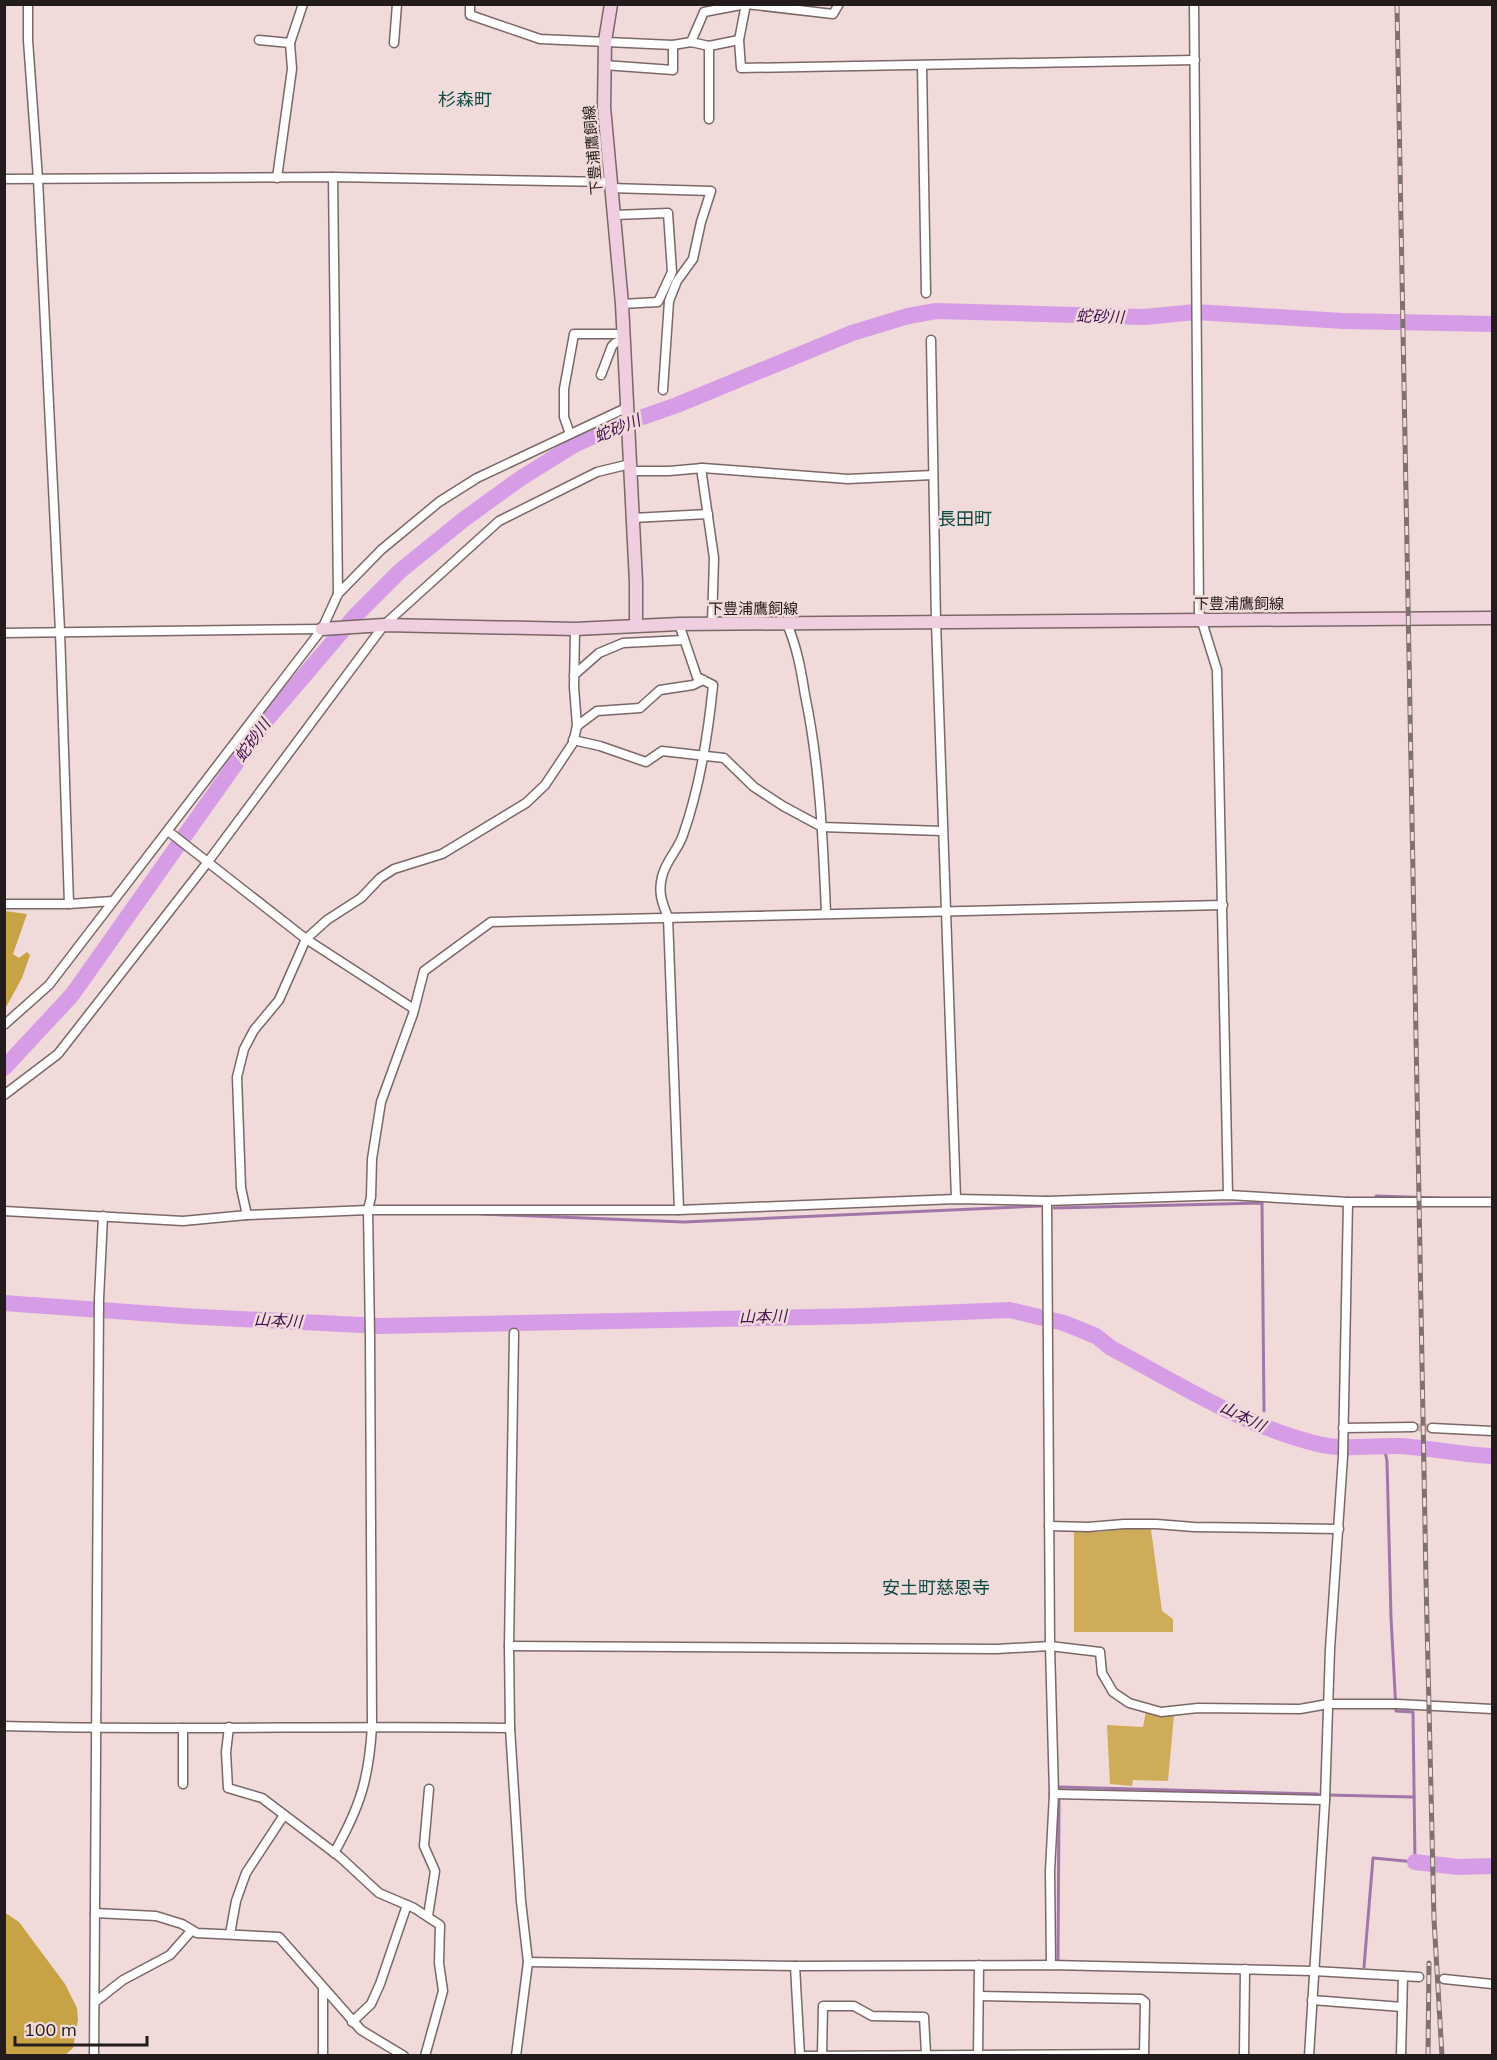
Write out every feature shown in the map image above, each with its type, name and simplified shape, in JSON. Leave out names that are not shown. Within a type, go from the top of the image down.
[{"type":"main road","name":"下豊浦鷹飼線","points":[[611,4],[605,41],[604,107],[622,304],[636,626],[1492,618]]},
{"type":"main road","points":[[322,629],[384,625],[575,629],[636,626]]},
{"type":"street","points":[[28,4],[28,40],[38,179],[60,631],[69,904]]},
{"type":"street","points":[[277,178],[292,69],[290,43],[303,4]]},
{"type":"street","points":[[394,44],[397,4]]},
{"type":"street","points":[[470,4],[470,15],[540,39],[673,45],[691,42],[709,46],[739,40]]},
{"type":"street","points":[[691,42],[704,12],[746,4]]},
{"type":"street","points":[[839,4],[833,14],[746,4],[739,40],[741,68],[1194,60]]},
{"type":"street","points":[[1194,4],[1200,619],[1217,670],[1228,1195]]},
{"type":"street","points":[[259,40],[290,43]]},
{"type":"street","points":[[604,65],[673,70],[673,45]]},
{"type":"street","points":[[709,46],[709,119]]},
{"type":"street","points":[[922,66],[926,293]]},
{"type":"street","points":[[4,179],[333,177],[610,185],[711,191],[693,259],[677,281],[669,301],[663,390]]},
{"type":"street","points":[[333,177],[338,594]]},
{"type":"street","points":[[614,215],[668,213],[671,232],[672,272],[658,302],[622,304]]},
{"type":"street","points":[[570,434],[564,417],[564,389],[574,334],[624,337]]},
{"type":"street","points":[[601,375],[612,346],[624,337]]},
{"type":"street","points":[[931,340],[942,831],[947,913],[956,1198]]},
{"type":"street","points":[[4,1025],[49,985],[322,629],[338,594],[381,550],[439,502],[477,478],[628,407]]},
{"type":"street","points":[[4,1095],[58,1054],[207,862],[384,625],[499,521],[597,472],[630,467],[669,471],[701,468],[848,479],[933,475]]},
{"type":"street","points":[[701,468],[715,575],[712,624]]},
{"type":"street","points":[[633,518],[708,514]]},
{"type":"street","points":[[679,624],[697,677],[713,685],[709,728],[696,791],[682,838],[662,874],[659,894],[668,917],[679,1210]]},
{"type":"street","points":[[787,624],[795,643],[812,728],[822,827],[826,913]]},
{"type":"street","points":[[574,675],[599,654],[623,643],[632,635],[636,626]]},
{"type":"street","points":[[4,633],[322,629]]},
{"type":"street","points":[[247,1215],[241,1188],[237,1077],[244,1049],[254,1030],[279,1000],[306,939],[327,920],[361,898],[380,878],[394,869],[442,854],[526,802],[545,785],[573,740],[576,726],[575,629]]},
{"type":"street","points":[[623,643],[684,639]]},
{"type":"street","points":[[576,726],[597,711],[640,708],[660,690],[693,686],[703,680]]},
{"type":"street","points":[[573,740],[600,746],[646,762],[662,751],[724,759],[754,787],[783,807],[822,827],[942,831]]},
{"type":"street","points":[[168,831],[306,939],[414,1009]]},
{"type":"street","points":[[4,904],[113,901]]},
{"type":"street","points":[[334,1853],[357,1807],[365,1784],[370,1760],[372,1726],[368,1210],[371,1197],[372,1159],[381,1102],[414,1009],[424,971],[491,922],[1223,905]]},
{"type":"street","points":[[4,1211],[183,1221],[247,1215],[368,1210],[679,1210],[956,1198],[1047,1201],[1228,1195],[1348,1202],[1492,1202]]},
{"type":"street","points":[[1047,1201],[1050,1646],[1054,1794],[1050,1871],[1051,1965]]},
{"type":"street","points":[[1310,2055],[1343,1456],[1348,1202]]},
{"type":"street","points":[[94,2055],[99,1299],[103,1216]]},
{"type":"street","points":[[514,1333],[509,1646],[510,1728],[521,1901],[528,1962],[516,2055]]},
{"type":"street","points":[[1343,1430],[1413,1427]]},
{"type":"street","points":[[1432,1428],[1492,1431]]},
{"type":"street","points":[[1049,1526],[1156,1524],[1194,1527],[1339,1529]]},
{"type":"street","points":[[509,1646],[997,1649],[1050,1646],[1100,1652],[1102,1673],[1113,1692],[1129,1703],[1167,1713],[1198,1708],[1300,1709],[1328,1704],[1396,1704],[1492,1709]]},
{"type":"street","points":[[4,1726],[97,1729],[372,1726],[510,1728]]},
{"type":"street","points":[[229,1727],[226,1752],[228,1788],[262,1798],[334,1853],[379,1893],[407,1905],[440,1924],[439,1963],[443,1991],[425,2055]]},
{"type":"street","points":[[183,1728],[183,1784]]},
{"type":"street","points":[[428,1916],[435,1871],[424,1846],[429,1789]]},
{"type":"street","points":[[1054,1794],[1325,1800]]},
{"type":"street","points":[[230,1934],[236,1901],[246,1873],[285,1815]]},
{"type":"street","points":[[352,2022],[371,2004],[407,1905]]},
{"type":"street","points":[[95,1913],[156,1916],[197,1933],[279,1937],[352,2022],[361,2030],[404,2055]]},
{"type":"street","points":[[95,2001],[123,1980],[170,1955],[192,1930]]},
{"type":"street","points":[[528,1962],[795,1966],[1051,1965],[1314,1971],[1419,1977]]},
{"type":"street","points":[[978,2055],[979,1965]]},
{"type":"street","points":[[795,1966],[800,2055],[1144,2055],[1145,2002],[1141,1999],[979,1996]]},
{"type":"street","points":[[1244,2055],[1245,1969]]},
{"type":"street","points":[[1401,2055],[1403,1976]]},
{"type":"street","points":[[1444,1979],[1492,1984]]},
{"type":"street","points":[[323,1989],[323,2055]]},
{"type":"street","points":[[1312,2000],[1402,2007]]},
{"type":"street","points":[[822,2054],[823,2006],[854,2006],[872,2016],[924,2017],[926,2054]]},
{"type":"shaded area","points":[[5,911],[27,914],[13,954],[19,958],[27,952],[30,955],[22,978],[5,1009]]},
{"type":"shaded area","points":[[1124,1528],[1151,1529],[1162,1611],[1173,1619],[1173,1632],[1074,1632],[1074,1532],[1100,1532]]},
{"type":"shaded area","points":[[1146,1711],[1174,1715],[1168,1781],[1133,1780],[1132,1786],[1110,1784],[1107,1725],[1143,1727]]},
{"type":"shaded area","points":[[4,1912],[19,1922],[65,1984],[77,2008],[78,2020],[73,2048],[65,2055],[5,2055]]},
{"type":"waterway","name":"蛇砂川","points":[[4,1068],[72,995],[268,718],[355,616],[400,571],[463,520],[518,480],[574,445],[852,333],[908,316],[936,311],[1144,317],[1195,312],[1343,321],[1492,324]]},
{"type":"waterway","points":[[1376,1196],[1439,1198]]},
{"type":"waterway","points":[[1054,1208],[1262,1203],[1264,1411]]},
{"type":"waterway","points":[[481,1214],[684,1222],[1041,1206]]},
{"type":"waterway","name":"山本川","points":[[4,1303],[183,1316],[380,1326],[863,1316],[1010,1310],[1064,1323],[1096,1336],[1111,1348],[1210,1402],[1287,1435],[1335,1447],[1401,1446],[1492,1456]]},
{"type":"waterway","points":[[1257,1425],[1259,1417]]},
{"type":"waterway","points":[[1364,1967],[1373,1858],[1415,1862],[1413,1712],[1396,1711],[1387,1461],[1384,1446]]},
{"type":"waterway","points":[[1059,1790],[1059,1787],[1318,1794]]},
{"type":"waterway","points":[[1327,1795],[1414,1797]]},
{"type":"waterway","points":[[1058,1960],[1059,1800]]},
{"type":"waterway","points":[[1415,1862],[1458,1867],[1492,1866]]},
{"type":"tunnel","points":[[1413,1427],[1432,1428]]},
{"type":"railway","points":[[1397,4],[1426,1580],[1434,1919],[1442,2056]]},
{"type":"railway","points":[[1428,2056],[1429,1963]]},
{"type":"district","name":"杉森町","points":[[465,100]]},
{"type":"district","name":"長田町","points":[[965,519]]},
{"type":"district","name":"安土町慈恩寺","points":[[936,1588]]}]
